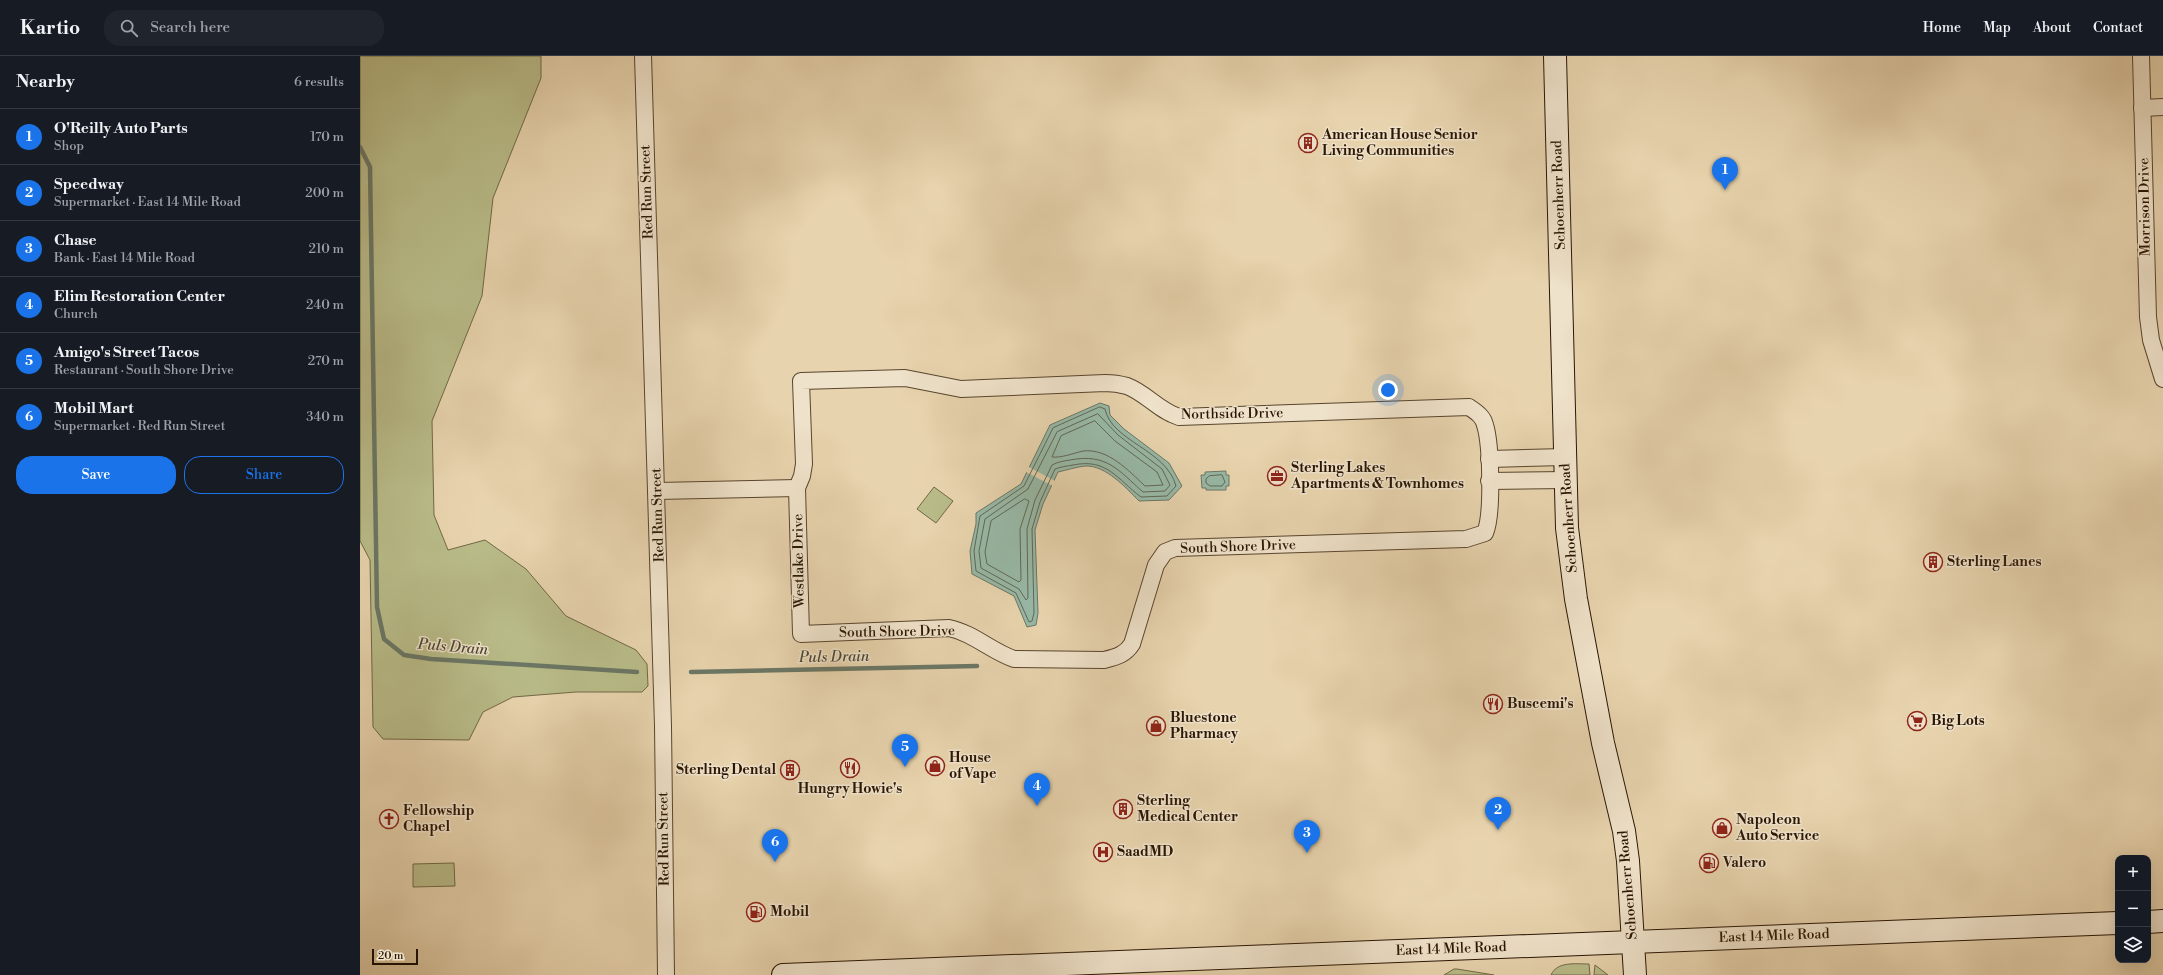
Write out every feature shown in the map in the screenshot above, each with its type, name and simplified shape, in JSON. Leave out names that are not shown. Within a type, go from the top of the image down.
[{"type":"main road","name":"Schoenherr Road","points":[[1555,56],[1567,528],[1576,599],[1603,742],[1624,831],[1628,861],[1635,975]]},
{"type":"main road","points":[[2151,922],[2163,921]]},
{"type":"main road","name":"East 14 Mile Road","points":[[783,975],[2115,923]]},
{"type":"street","name":"Red Run Street","points":[[643,56],[663,726],[666,975]]},
{"type":"street","name":"Morrison Drive","points":[[2141,56],[2148,317],[2151,340],[2163,380]]},
{"type":"street","points":[[2142,108],[2163,107]]},
{"type":"street","name":"Northside Drive","points":[[801,381],[906,378],[961,389],[1105,383],[1127,386],[1169,414],[1179,417],[1469,407],[1480,414],[1485,424],[1489,470]]},
{"type":"street","name":"Westlake Drive","points":[[800,634],[797,488],[802,476],[804,464],[801,381]]},
{"type":"street","points":[[1489,470],[1565,458]]},
{"type":"street","points":[[1489,470],[1566,480]]},
{"type":"street","name":"South Shore Drive","points":[[800,634],[949,628],[962,631],[1001,654],[1014,659],[1062,660],[1111,658],[1127,651],[1132,644],[1156,565],[1164,552],[1175,548],[1466,539],[1485,533],[1488,526],[1489,470]]},
{"type":"street","points":[[657,491],[797,488]]},
{"type":"green space","points":[[360,56],[541,56],[541,78],[493,198],[482,296],[432,421],[434,515],[448,550],[485,540],[526,569],[566,616],[636,650],[647,664],[648,686],[642,692],[576,692],[513,697],[483,712],[469,740],[383,739],[373,727],[370,560],[360,541]]},
{"type":"green space","points":[[934,487],[953,501],[936,523],[917,509]]},
{"type":"green space","points":[[454,863],[455,886],[413,887],[413,864]]},
{"type":"green space","points":[[1589,964],[1590,975],[1551,975],[1558,967],[1562,965]]},
{"type":"green space","points":[[1595,965],[1608,975],[1594,975]]},
{"type":"green space","points":[[1454,969],[1457,969],[1494,975],[1444,975]]},
{"type":"water","points":[[1100,403],[1109,406],[1110,415],[1124,429],[1169,463],[1182,486],[1169,500],[1139,501],[1115,478],[1100,469],[1085,466],[1058,472],[1043,504],[1035,530],[1038,613],[1036,625],[1027,627],[1014,596],[972,574],[970,551],[976,524],[976,513],[1021,484],[1050,425]]},
{"type":"water","points":[[1226,471],[1226,475],[1229,475],[1229,486],[1226,486],[1226,490],[1206,490],[1206,488],[1202,488],[1201,475],[1205,475],[1205,472]]},
{"type":"pier","points":[[1027,466],[1055,481],[1053,486],[1024,471]]},
{"type":"waterway","name":"Puls Drain","points":[[360,147],[370,167],[377,607],[384,639],[404,655],[431,659],[637,672]]},
{"type":"waterway","name":"Puls Drain","points":[[691,672],[977,666]]},
{"type":"place","name":"American House Senior Living Communities","points":[[1308,143]]},
{"type":"place","name":"O'Reilly Auto Parts","points":[[1725,190]]},
{"type":"place","name":"Sterling Lakes Apartments & Townhomes","points":[[1277,476]]},
{"type":"place","name":"Sterling Lanes","points":[[1933,562]]},
{"type":"place","name":"Buscemi's","points":[[1493,704]]},
{"type":"place","name":"Big Lots","points":[[1917,721]]},
{"type":"place","name":"Bluestone Pharmacy","points":[[1156,726]]},
{"type":"place","name":"House of Vape","points":[[935,766]]},
{"type":"place","name":"Amigo's Street Tacos","points":[[905,767]]},
{"type":"place","name":"Hungry Howie's","points":[[850,768]]},
{"type":"place","name":"Sterling Dental","points":[[790,770]]},
{"type":"place","name":"Elim Restoration Center","points":[[1037,806]]},
{"type":"place","name":"Sterling Medical Center","points":[[1123,809]]},
{"type":"place","name":"Fellowship Chapel","points":[[389,819]]},
{"type":"place","name":"Napoleon Auto Service","points":[[1722,828]]},
{"type":"place","name":"Speedway","points":[[1498,830]]},
{"type":"place","name":"SaadMD","points":[[1103,852]]},
{"type":"place","name":"Chase","points":[[1307,853]]},
{"type":"place","name":"Mobil Mart","points":[[775,862]]},
{"type":"place","name":"Valero","points":[[1709,863]]},
{"type":"place","name":"Mobil","points":[[756,912]]}]
